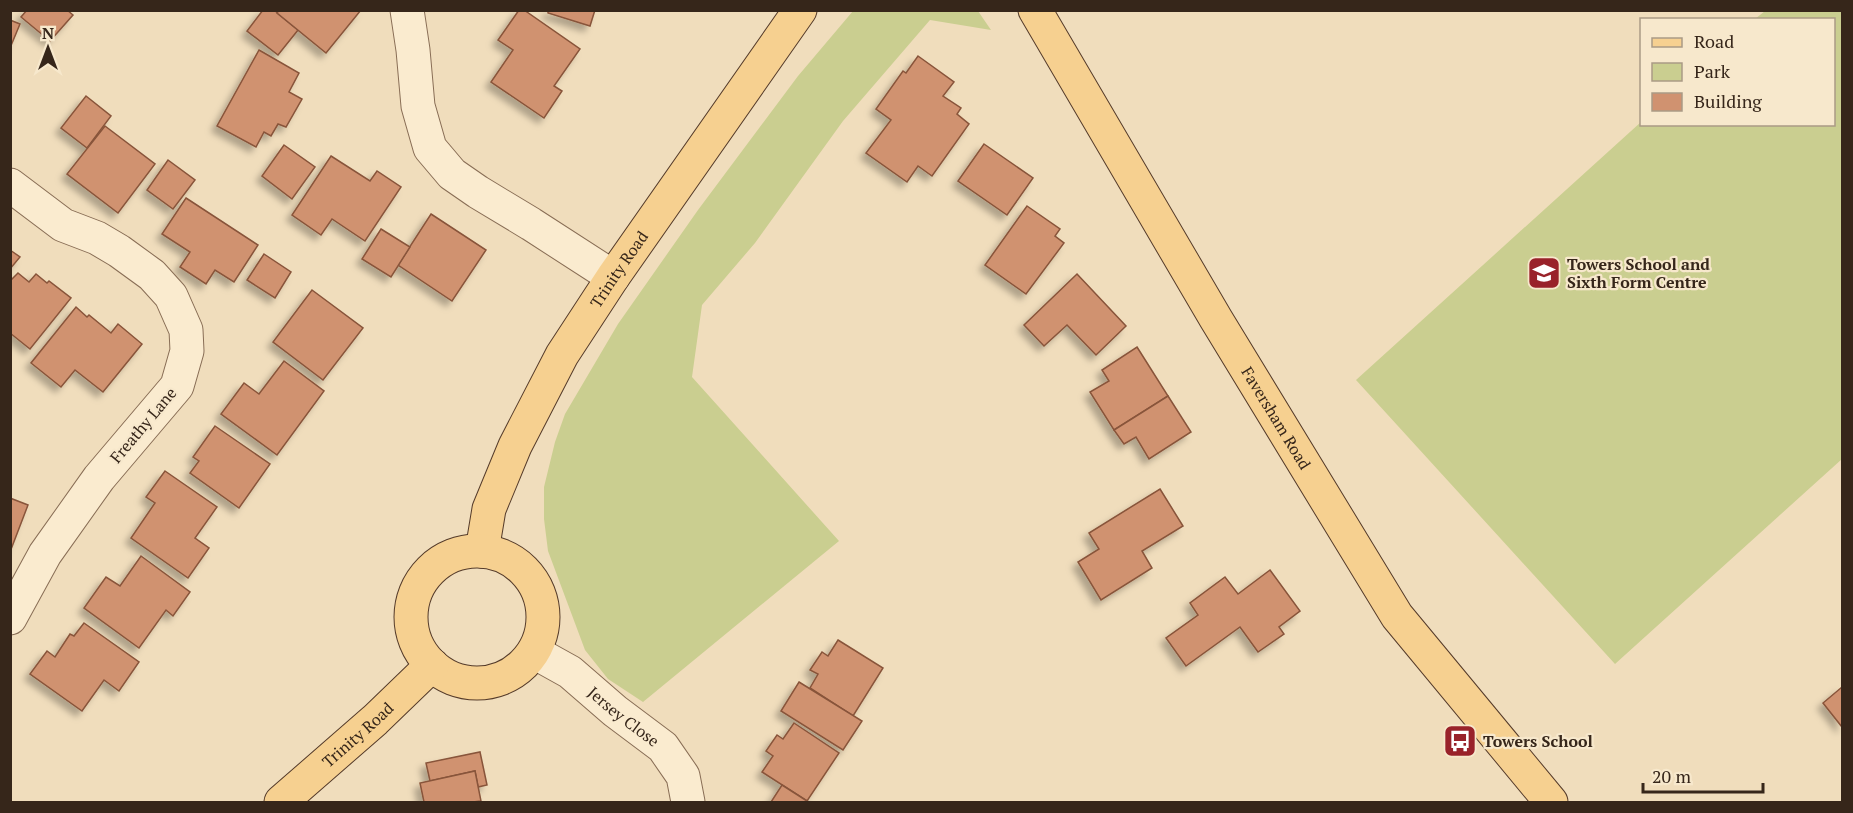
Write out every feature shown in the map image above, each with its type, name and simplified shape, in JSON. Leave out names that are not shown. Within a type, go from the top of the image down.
[{"type":"main road","name":"Trinity Road","points":[[482,551],[489,509],[515,446],[562,355],[613,277],[800,10]]},
{"type":"main road","name":"Faversham Road","points":[[1035,10],[1216,320],[1397,616],[1551,802]]},
{"type":"main road","points":[[482,551],[504,556],[523,568],[536,586],[543,608],[542,630],[534,652],[521,666],[505,677],[486,682],[467,682],[448,676],[432,665],[419,649],[412,630],[411,610],[417,590],[427,573],[443,560],[462,553],[482,551]]},
{"type":"main road","name":"Trinity Road","points":[[281,802],[375,720],[432,665]]},
{"type":"street","points":[[407,10],[418,106],[430,148],[452,174],[613,277]]},
{"type":"street","name":"Freathy Lane","points":[[10,185],[63,225],[97,238],[152,275],[171,296],[186,330],[187,351],[177,386],[99,478],[45,554],[10,618]]},
{"type":"street","name":"Jersey Close","points":[[534,652],[570,672],[615,711],[663,747],[684,776],[688,802]]},
{"type":"green space","points":[[853,11],[978,11],[991,30],[930,20],[843,121],[755,243],[702,305],[692,377],[839,541],[643,702],[608,679],[585,650],[548,551],[544,519],[544,487],[555,442],[565,414],[618,324],[698,210],[798,76]]},
{"type":"green space","points":[[1765,11],[1842,11],[1842,459],[1615,664],[1356,380],[1640,123],[1640,126],[1835,126],[1835,18],[1756,18]]},
{"type":"building","points":[[27,10],[67,10],[73,15],[50,41],[21,17]]},
{"type":"building","points":[[263,10],[274,10],[298,30],[278,55],[247,31]]},
{"type":"building","points":[[279,10],[361,10],[326,53],[277,13]]},
{"type":"building","points":[[519,10],[524,10],[580,49],[554,86],[562,91],[544,118],[491,82],[513,50],[498,40]]},
{"type":"building","points":[[548,10],[595,10],[590,26],[548,13]]},
{"type":"building","points":[[10,20],[20,24],[10,48]]},
{"type":"building","points":[[259,50],[299,73],[289,92],[302,99],[286,127],[278,124],[271,136],[264,132],[256,147],[217,126]]},
{"type":"building","points":[[918,56],[954,82],[943,96],[961,108],[957,114],[969,124],[932,176],[918,166],[907,182],[866,153],[891,120],[876,109],[903,71],[906,73]]},
{"type":"building","points":[[86,96],[111,116],[87,148],[61,128]]},
{"type":"building","points":[[105,126],[155,164],[118,213],[67,174]]},
{"type":"building","points":[[984,144],[1033,178],[1007,215],[958,181]]},
{"type":"building","points":[[284,145],[315,167],[292,199],[262,176]]},
{"type":"building","points":[[331,156],[370,181],[377,171],[401,187],[365,241],[332,219],[321,235],[292,215]]},
{"type":"building","points":[[168,160],[195,180],[173,209],[147,190]]},
{"type":"building","points":[[186,198],[258,245],[234,282],[215,270],[206,284],[180,267],[190,252],[162,234]]},
{"type":"building","points":[[1027,206],[1060,229],[1055,236],[1064,243],[1026,294],[985,265]]},
{"type":"building","points":[[431,214],[486,250],[452,301],[398,265]]},
{"type":"building","points":[[381,229],[410,247],[391,277],[362,259]]},
{"type":"building","points":[[10,250],[20,257],[10,269]]},
{"type":"building","points":[[264,254],[291,272],[275,298],[247,280]]},
{"type":"building","points":[[18,273],[29,282],[36,274],[71,298],[30,349],[10,333],[10,281]]},
{"type":"building","points":[[1077,274],[1126,326],[1096,355],[1067,325],[1044,346],[1024,325]]},
{"type":"building","points":[[312,290],[363,328],[323,380],[273,342]]},
{"type":"building","points":[[76,307],[111,333],[118,324],[142,344],[103,392],[75,370],[61,387],[31,363]]},
{"type":"building","points":[[1137,347],[1168,396],[1114,430],[1090,392],[1109,381],[1102,370]]},
{"type":"building","points":[[284,361],[324,391],[277,455],[221,414],[244,383],[259,394]]},
{"type":"building","points":[[1168,396],[1191,432],[1149,459],[1136,437],[1124,444],[1114,430]]},
{"type":"building","points":[[215,426],[270,464],[239,508],[190,473],[199,461],[193,457]]},
{"type":"building","points":[[165,471],[217,507],[195,538],[209,548],[188,578],[131,538],[155,503],[146,497]]},
{"type":"building","points":[[1160,489],[1183,526],[1142,551],[1152,568],[1101,600],[1078,562],[1099,549],[1089,533]]},
{"type":"building","points":[[10,498],[28,505],[10,552]]},
{"type":"building","points":[[141,556],[190,592],[173,616],[166,610],[139,648],[84,608],[106,577],[120,586]]},
{"type":"building","points":[[1270,570],[1300,611],[1279,627],[1284,634],[1258,652],[1240,627],[1186,666],[1166,638],[1198,615],[1190,603],[1225,577],[1238,594]]},
{"type":"building","points":[[84,623],[139,662],[119,691],[104,680],[82,711],[30,674],[47,651],[55,657],[70,634],[74,636]]},
{"type":"building","points":[[838,640],[883,668],[853,716],[810,688],[818,674],[810,670],[822,652],[828,656]]},
{"type":"building","points":[[799,682],[862,721],[843,750],[781,711]]},
{"type":"building","points":[[1842,687],[1842,727],[1823,703]]},
{"type":"building","points":[[794,723],[839,753],[807,801],[762,772],[773,756],[766,751],[777,735],[783,739]]},
{"type":"building","points":[[480,752],[487,785],[478,787],[475,771],[430,781],[426,763]]},
{"type":"building","points":[[475,771],[481,801],[424,802],[420,783]]},
{"type":"building","points":[[782,785],[807,801],[809,802],[771,802]]},
{"type":"place","name":"Towers School and Sixth Form Centre","points":[[1544,273]]},
{"type":"place","name":"Towers School","points":[[1460,741]]}]
